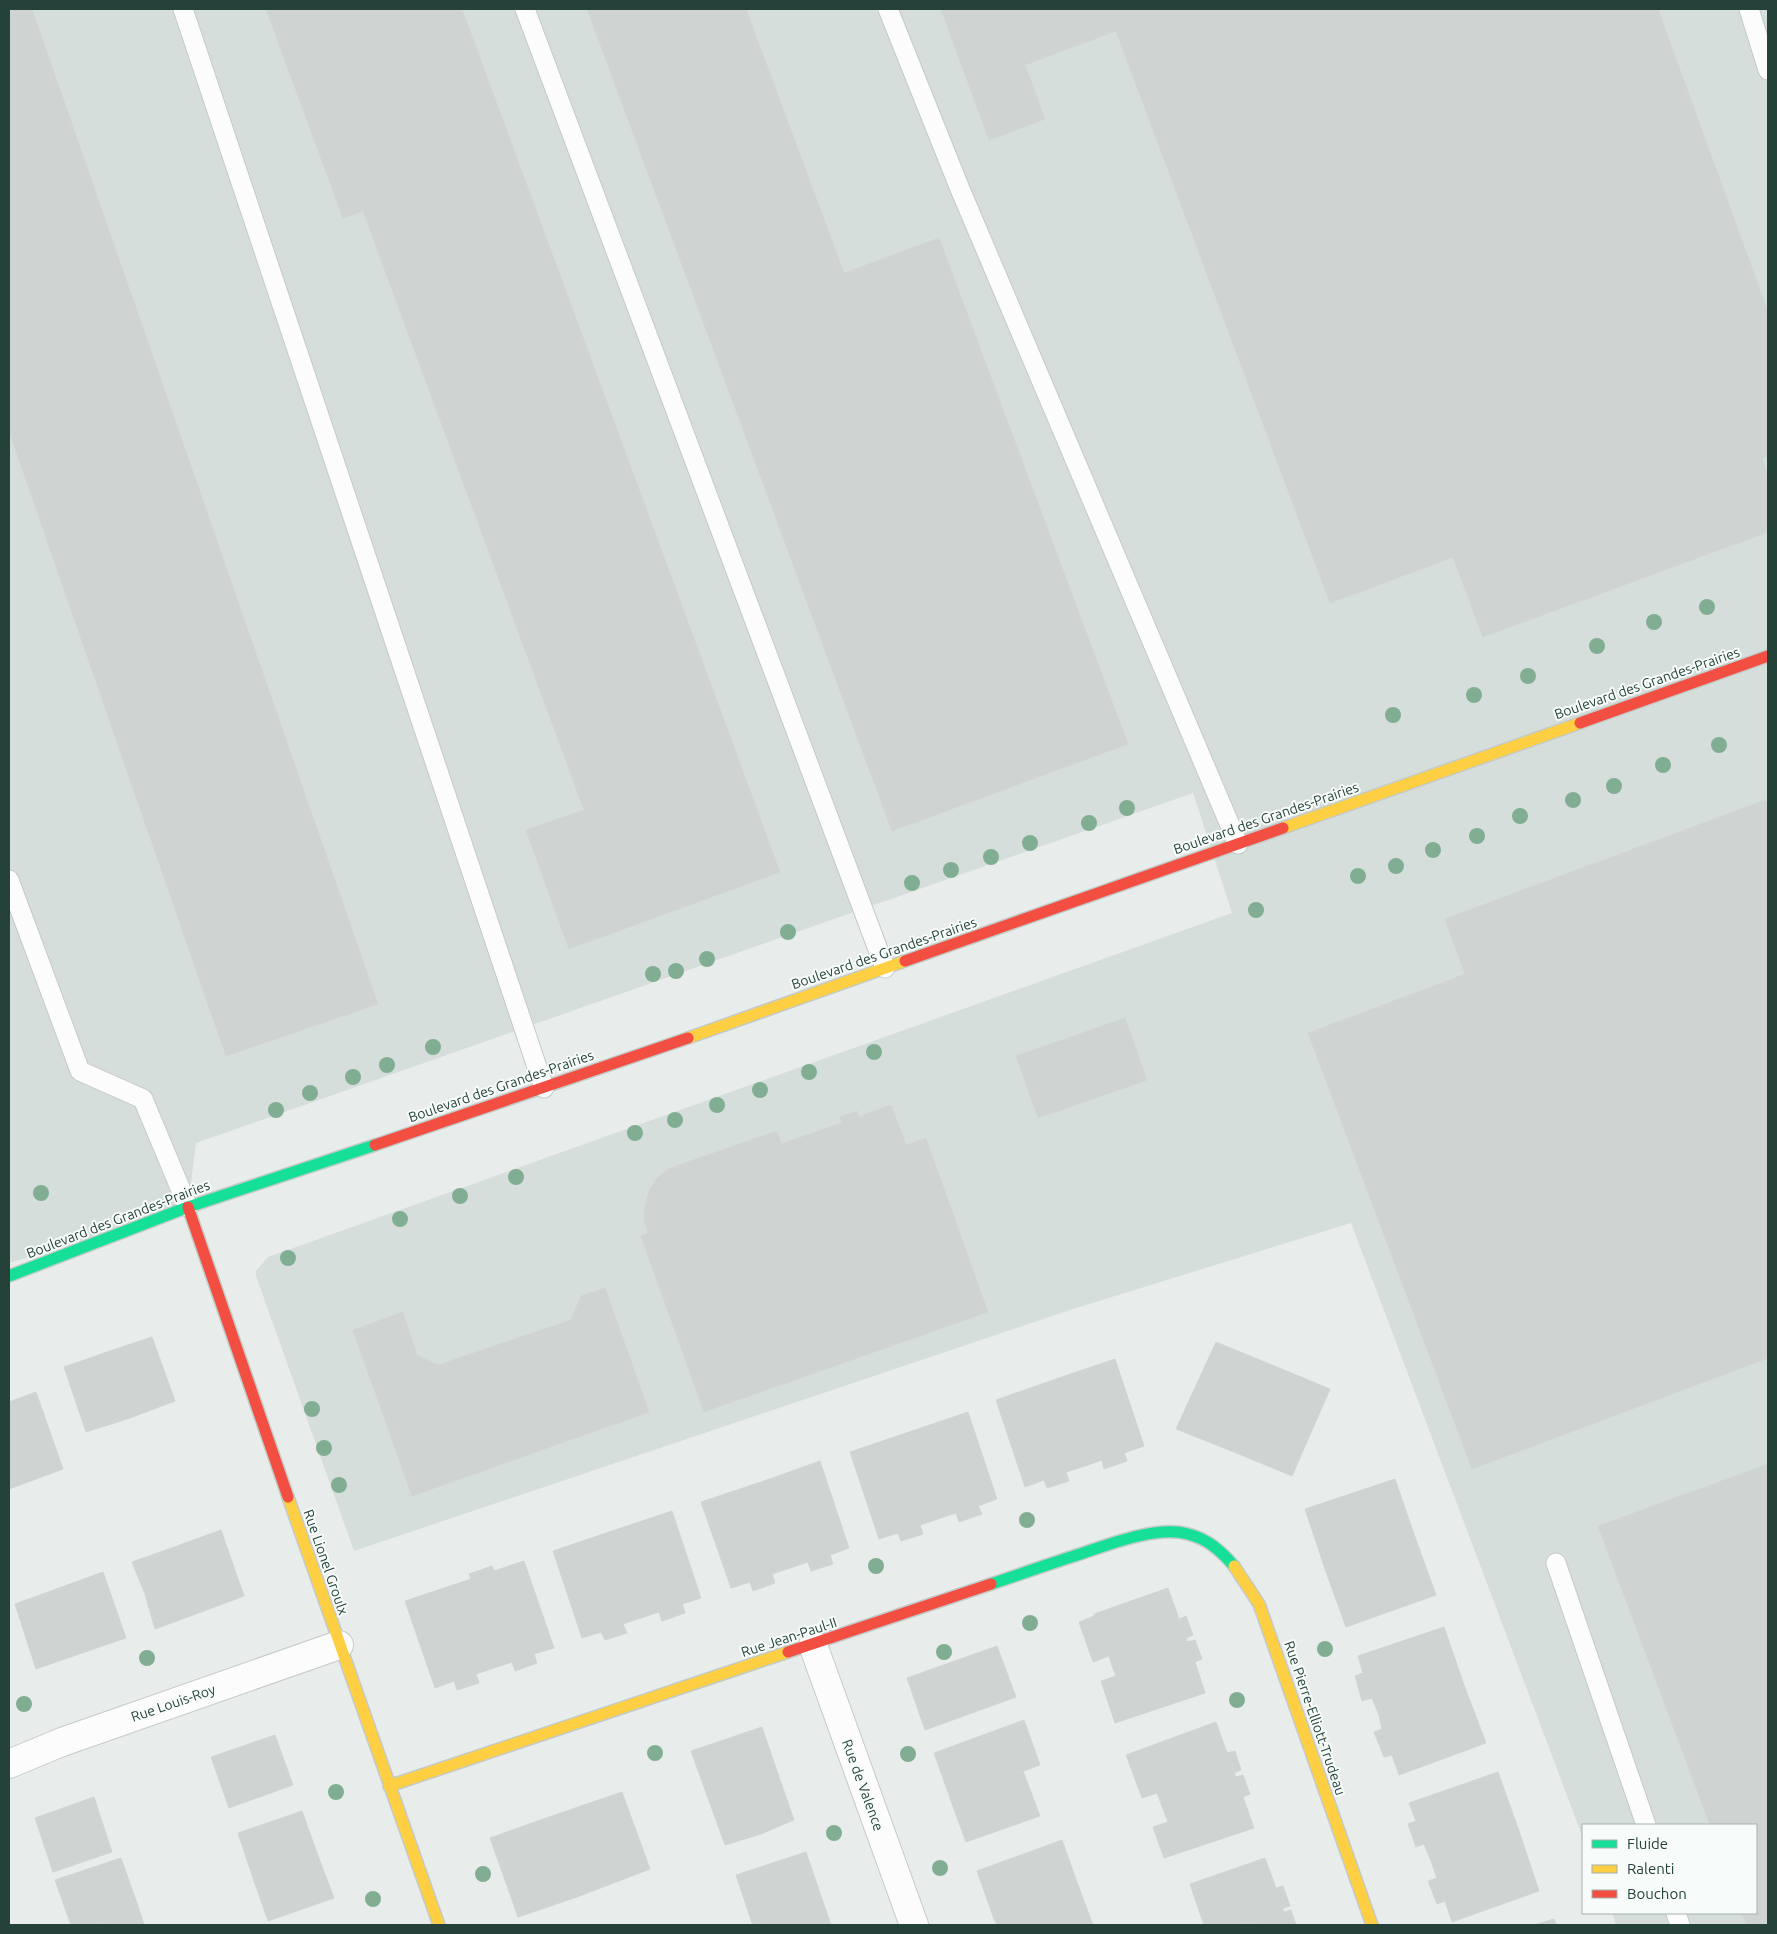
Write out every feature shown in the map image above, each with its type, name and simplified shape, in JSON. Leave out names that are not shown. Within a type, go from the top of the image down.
[{"type":"street","name":"Boulevard des Grandes-Prairies","points":[[9,1276],[188,1207],[544,1088],[1768,656]]},
{"type":"street","name":"Rue Lionel Groulx","points":[[188,1207],[339,1645],[439,1925]]},
{"type":"street","name":"Rue Jean-Paul-II","points":[[389,1786],[1131,1537],[1172,1532],[1201,1537]]},
{"type":"street","name":"Rue Pierre-Elliott-Trudeau","points":[[1201,1537],[1220,1550],[1240,1574],[1258,1604],[1372,1925]]},
{"type":"street","name":"Rue Louis-Roy","points":[[9,1764],[62,1742],[339,1645]]},
{"type":"street","name":"Rue de Valence","points":[[813,1645],[914,1925]]},
{"type":"lane","points":[[183,9],[544,1088]]},
{"type":"lane","points":[[525,9],[885,968]]},
{"type":"lane","points":[[888,9],[964,198],[1238,844]]},
{"type":"lane","points":[[1750,9],[1768,70]]},
{"type":"lane","points":[[9,880],[80,1071],[143,1099],[188,1207]]},
{"type":"lane","points":[[1556,1563],[1646,1824]]},
{"type":"shaded area","points":[[9,9],[1768,9],[1768,1925],[1616,1925],[1612,1914],[1757,1914],[1757,1824],[1582,1824],[1582,1835],[1351,1223],[1070,1310],[354,1551],[256,1276],[256,1271],[268,1257],[1232,913],[1193,793],[196,1143],[188,1207],[9,1263]]},
{"type":"building","points":[[9,9],[32,9],[378,1004],[226,1056],[9,431]]},
{"type":"building","points":[[266,9],[462,9],[780,872],[569,949],[526,830],[584,810],[363,211],[343,218]]},
{"type":"building","points":[[587,9],[746,9],[844,273],[939,238],[1128,744],[892,831]]},
{"type":"building","points":[[941,9],[1658,9],[1768,312],[1768,456],[1762,458],[1768,476],[1768,532],[1483,637],[1453,557],[1330,603],[1116,31],[1025,65],[1045,119],[989,140]]},
{"type":"building","points":[[1765,800],[1768,808],[1768,1358],[1472,1469],[1308,1033],[1465,974],[1445,919]]},
{"type":"building","points":[[1125,1018],[1147,1080],[1038,1118],[1016,1056]]},
{"type":"building","points":[[891,1105],[906,1145],[926,1138],[988,1312],[704,1412],[641,1236],[649,1233],[644,1221],[649,1191],[657,1178],[670,1168],[777,1131],[781,1144],[842,1123],[840,1117],[857,1111],[859,1117]]},
{"type":"building","points":[[605,1288],[649,1412],[412,1496],[353,1330],[403,1312],[417,1355],[438,1365],[571,1320],[581,1296]]},
{"type":"building","points":[[152,1337],[175,1401],[130,1418],[107,1352]]},
{"type":"building","points":[[1216,1342],[1272,1365],[1234,1452],[1176,1429]]},
{"type":"building","points":[[107,1352],[130,1418],[86,1432],[64,1367]]},
{"type":"building","points":[[1115,1359],[1144,1446],[1124,1453],[1127,1461],[1104,1469],[1102,1460],[1085,1466],[1056,1379]]},
{"type":"building","points":[[1272,1365],[1330,1389],[1292,1476],[1234,1452]]},
{"type":"building","points":[[1056,1379],[1085,1466],[1066,1472],[1069,1481],[1047,1488],[1044,1480],[1025,1487],[996,1400]]},
{"type":"building","points":[[36,1392],[63,1469],[9,1489],[9,1402]]},
{"type":"building","points":[[968,1412],[997,1499],[978,1506],[982,1514],[959,1522],[956,1513],[938,1519],[909,1432]]},
{"type":"building","points":[[909,1432],[938,1519],[920,1525],[923,1534],[901,1541],[898,1533],[879,1539],[850,1452]]},
{"type":"building","points":[[820,1461],[849,1548],[830,1555],[833,1564],[811,1571],[808,1562],[790,1568],[761,1482]]},
{"type":"building","points":[[1768,1464],[1768,1925],[1747,1925],[1742,1914],[1757,1914],[1757,1824],[1710,1824],[1598,1526]]},
{"type":"building","points":[[1395,1479],[1415,1537],[1325,1569],[1305,1509]]},
{"type":"building","points":[[761,1482],[790,1568],[772,1574],[775,1583],[753,1591],[750,1582],[731,1588],[701,1502]]},
{"type":"building","points":[[672,1511],[701,1598],[682,1604],[685,1613],[662,1621],[659,1612],[641,1618],[612,1531]]},
{"type":"building","points":[[221,1530],[244,1596],[201,1612],[177,1546]]},
{"type":"building","points":[[612,1531],[641,1618],[623,1624],[627,1633],[605,1640],[601,1632],[582,1638],[553,1551]]},
{"type":"building","points":[[1415,1537],[1436,1595],[1346,1627],[1325,1569]]},
{"type":"building","points":[[177,1546],[201,1612],[155,1629],[145,1594],[132,1562]]},
{"type":"building","points":[[524,1561],[554,1648],[534,1654],[537,1663],[515,1671],[512,1662],[494,1668],[465,1581],[471,1579],[469,1574],[492,1566],[494,1571]]},
{"type":"building","points":[[103,1572],[126,1638],[82,1653],[59,1588]]},
{"type":"building","points":[[465,1581],[494,1668],[476,1674],[479,1683],[457,1690],[454,1681],[435,1688],[405,1601]]},
{"type":"building","points":[[59,1588],[82,1653],[36,1669],[15,1604]]},
{"type":"building","points":[[1168,1588],[1179,1619],[1186,1616],[1193,1635],[1186,1638],[1187,1640],[1112,1666],[1109,1656],[1093,1662],[1079,1622],[1094,1616],[1094,1614]]},
{"type":"building","points":[[1444,1627],[1464,1685],[1379,1715],[1372,1698],[1362,1701],[1355,1676],[1363,1673],[1358,1656]]},
{"type":"building","points":[[1187,1640],[1187,1642],[1195,1640],[1202,1659],[1195,1662],[1205,1693],[1115,1723],[1101,1681],[1116,1676],[1112,1666]]},
{"type":"building","points":[[997,1646],[1016,1697],[925,1730],[907,1678]]},
{"type":"building","points":[[1464,1685],[1486,1743],[1399,1775],[1392,1755],[1384,1757],[1374,1732],[1382,1729],[1379,1715]]},
{"type":"building","points":[[1024,1720],[1040,1765],[950,1798],[934,1753]]},
{"type":"building","points":[[1216,1722],[1227,1753],[1235,1751],[1241,1770],[1234,1773],[1235,1775],[1160,1801],[1157,1793],[1142,1798],[1126,1755]]},
{"type":"building","points":[[762,1727],[778,1774],[708,1798],[691,1751]]},
{"type":"building","points":[[275,1735],[293,1785],[229,1808],[211,1757]]},
{"type":"building","points":[[1023,1771],[1040,1816],[966,1842],[950,1798]]},
{"type":"building","points":[[1498,1772],[1519,1831],[1431,1861],[1424,1844],[1416,1847],[1408,1824],[1416,1821],[1409,1803]]},
{"type":"building","points":[[778,1774],[794,1820],[761,1834],[725,1845],[708,1798]]},
{"type":"building","points":[[1235,1775],[1236,1777],[1243,1775],[1250,1794],[1243,1797],[1254,1828],[1164,1858],[1153,1827],[1168,1822],[1160,1801]]},
{"type":"building","points":[[622,1792],[650,1869],[577,1897],[546,1818]]},
{"type":"building","points":[[94,1797],[112,1852],[53,1872],[35,1818]]},
{"type":"building","points":[[302,1811],[317,1853],[253,1878],[238,1833]]},
{"type":"building","points":[[546,1818],[577,1897],[518,1917],[490,1838]]},
{"type":"building","points":[[1519,1831],[1539,1891],[1452,1922],[1445,1901],[1437,1904],[1428,1881],[1437,1878],[1431,1861]]},
{"type":"building","points":[[1062,1840],[1078,1885],[993,1916],[977,1871]]},
{"type":"building","points":[[806,1852],[822,1899],[752,1923],[736,1875]]},
{"type":"building","points":[[317,1853],[334,1898],[268,1921],[253,1878]]},
{"type":"building","points":[[121,1858],[139,1909],[90,1925],[71,1925],[55,1880]]},
{"type":"building","points":[[1265,1858],[1276,1888],[1283,1886],[1290,1906],[1283,1908],[1283,1911],[1241,1925],[1204,1925],[1190,1884]]},
{"type":"building","points":[[1078,1885],[1093,1925],[997,1925],[993,1916]]},
{"type":"building","points":[[822,1899],[831,1925],[753,1925],[752,1923]]},
{"type":"building","points":[[139,1909],[144,1925],[90,1925]]},
{"type":"building","points":[[1291,1910],[1296,1925],[1241,1925],[1283,1911]]},
{"type":"building","points":[[1554,1919],[1556,1925],[1534,1925]]},
{"type":"traffic: fast","points":[[9,1276],[188,1207],[375,1145]]},
{"type":"traffic: fast","points":[[991,1584],[1115,1542],[1161,1532],[1188,1534],[1202,1539],[1219,1551],[1234,1566]]},
{"type":"traffic: slow","points":[[1283,828],[1580,723]]},
{"type":"traffic: slow","points":[[688,1038],[905,961]]},
{"type":"traffic: slow","points":[[288,1497],[439,1925]]},
{"type":"traffic: slow","points":[[1234,1566],[1259,1604],[1372,1925]]},
{"type":"traffic: slow","points":[[389,1786],[788,1652]]},
{"type":"traffic: jam","points":[[1580,723],[1768,656]]},
{"type":"traffic: jam","points":[[905,961],[1283,828]]},
{"type":"traffic: jam","points":[[375,1145],[688,1038]]},
{"type":"traffic: jam","points":[[188,1207],[288,1497]]},
{"type":"traffic: jam","points":[[788,1652],[991,1584]]}]
